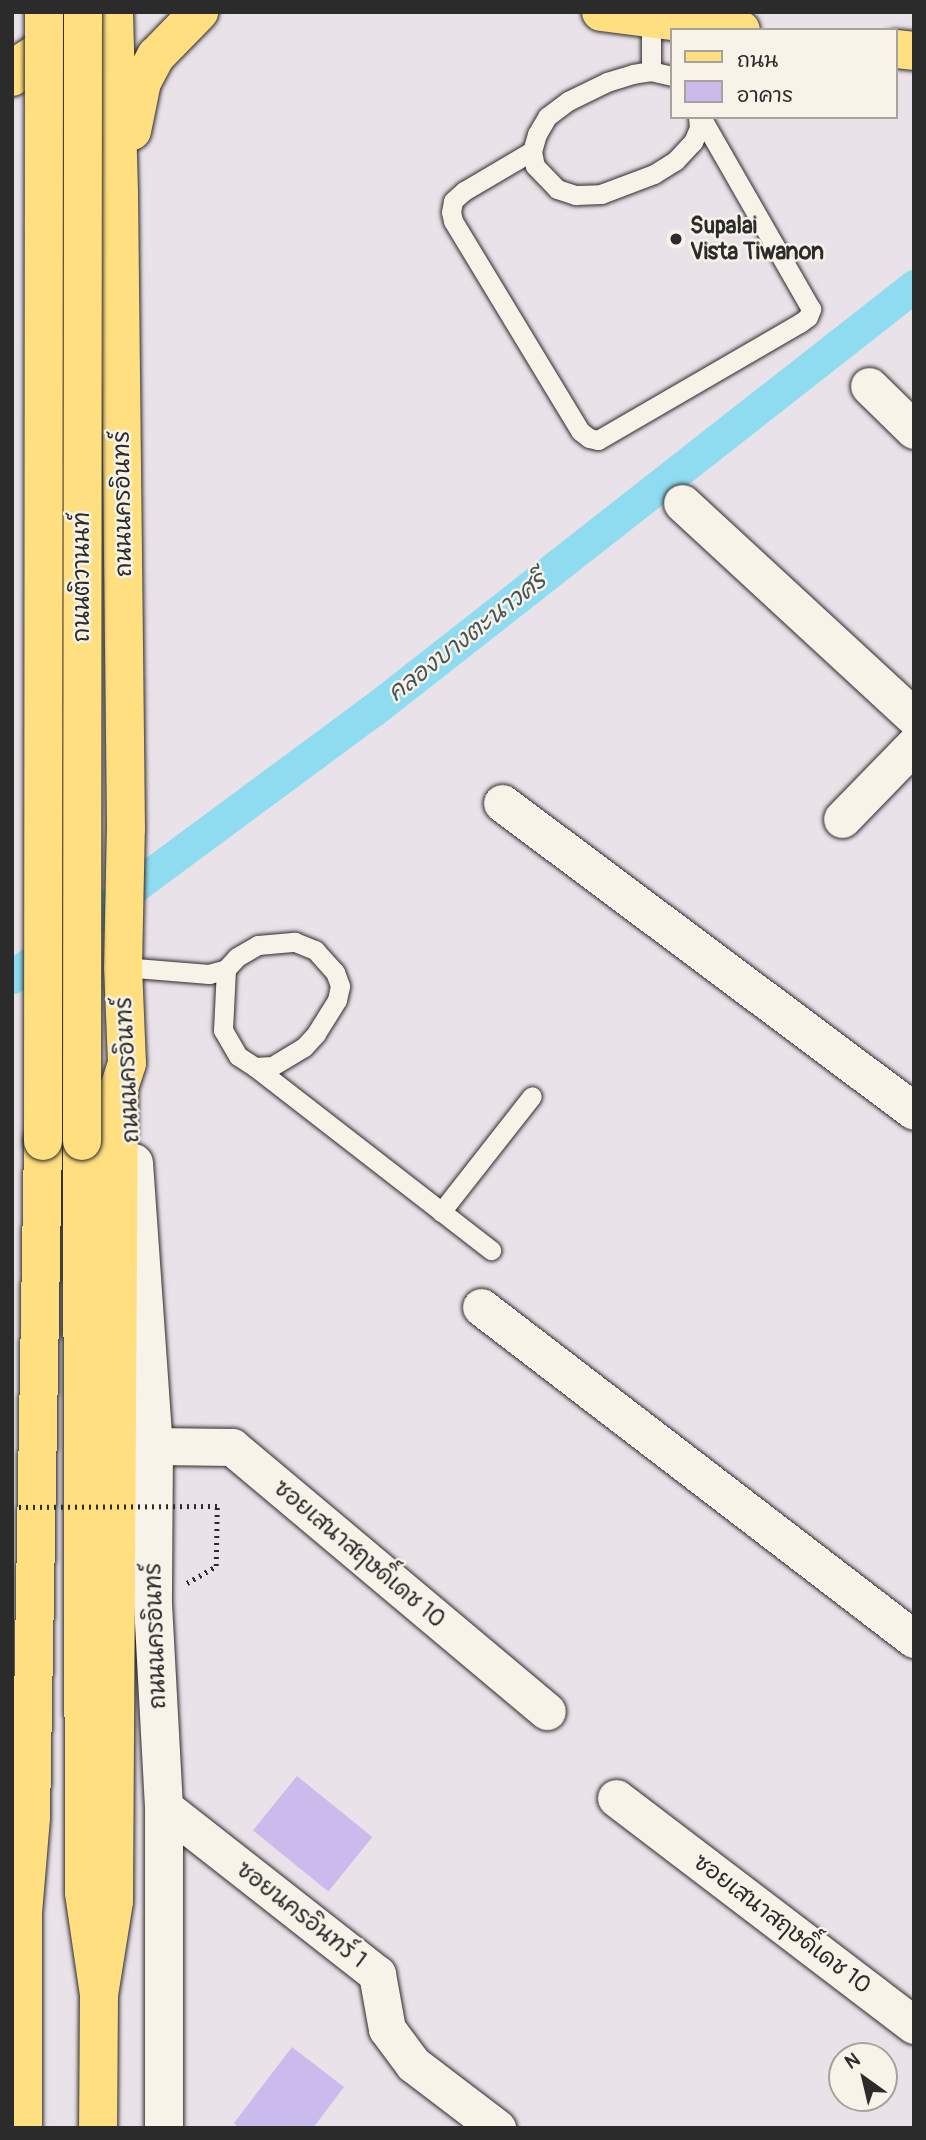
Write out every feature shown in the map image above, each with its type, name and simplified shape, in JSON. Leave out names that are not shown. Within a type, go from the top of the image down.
[{"type":"main road","name":"ถนนติวานนท์","points":[[23,1913],[31,1817],[43,1141],[44,12]]},
{"type":"main road","name":"ถนนติวานนท์","points":[[83,12],[84,1894],[99,1995]]},
{"type":"main road","name":"ถนนนครอินทร์","points":[[114,12],[118,123],[126,829],[123,967],[127,1063],[154,1447],[153,1604],[164,1807],[164,2128]]},
{"type":"main road","points":[[119,192],[142,82],[156,56],[199,12]]},
{"type":"main road","points":[[601,12],[725,28]]},
{"type":"main road","points":[[12,77],[20,64],[36,54],[57,48],[76,52],[93,65],[118,123]]},
{"type":"main road","points":[[98,2128],[99,1995],[114,1901],[119,1088],[127,1063]]},
{"type":"main road","points":[[12,1848],[23,1913],[23,2128]]},
{"type":"street","points":[[869,386],[914,430]]},
{"type":"street","points":[[682,503],[914,717]]},
{"type":"street","points":[[842,819],[914,745]]},
{"type":"street","points":[[502,803],[914,1111]]},
{"type":"street","points":[[481,1307],[914,1639]]},
{"type":"street","name":"ซอยเสนาสฤษดิ์เดช 10","points":[[154,1447],[232,1447],[547,1711]]},
{"type":"street","name":"ซอยเสนาสฤษดิ์เดช 10","points":[[616,1798],[914,2025]]},
{"type":"street","name":"ซอยนครอินทร์ 1","points":[[164,1807],[377,1974],[387,2029],[413,2064],[496,2128]]},
{"type":"lane","points":[[651,19],[651,71]]},
{"type":"lane","points":[[670,76],[651,71],[607,82],[568,101],[547,117],[532,150],[464,191],[453,201],[451,212],[460,233],[580,431],[589,439],[598,440],[808,317],[809,300],[701,119]]},
{"type":"lane","points":[[532,150],[535,166],[557,189],[576,195],[601,194],[654,174],[675,161],[693,142],[700,119]]},
{"type":"lane","points":[[123,967],[198,974],[226,969],[237,957],[258,945],[295,942],[316,950],[328,962],[340,986],[328,1017],[304,1047],[272,1066],[255,1067]]},
{"type":"lane","points":[[226,969],[223,1030],[238,1056],[491,1250]]},
{"type":"lane","points":[[441,1212],[532,1096]]},
{"type":"path","points":[[12,1507],[217,1506],[216,1566],[153,1604]]},
{"type":"building","points":[[297,1776],[372,1837],[328,1891],[253,1830]]},
{"type":"building","points":[[292,2047],[344,2087],[313,2128],[239,2128],[234,2123]]},
{"type":"waterway","name":"คลองบางตะนาวศรี","points":[[12,977],[372,711],[914,286]]},
{"type":"place","name":"Supalai Vista Tiwanon","points":[[676,239]]}]
